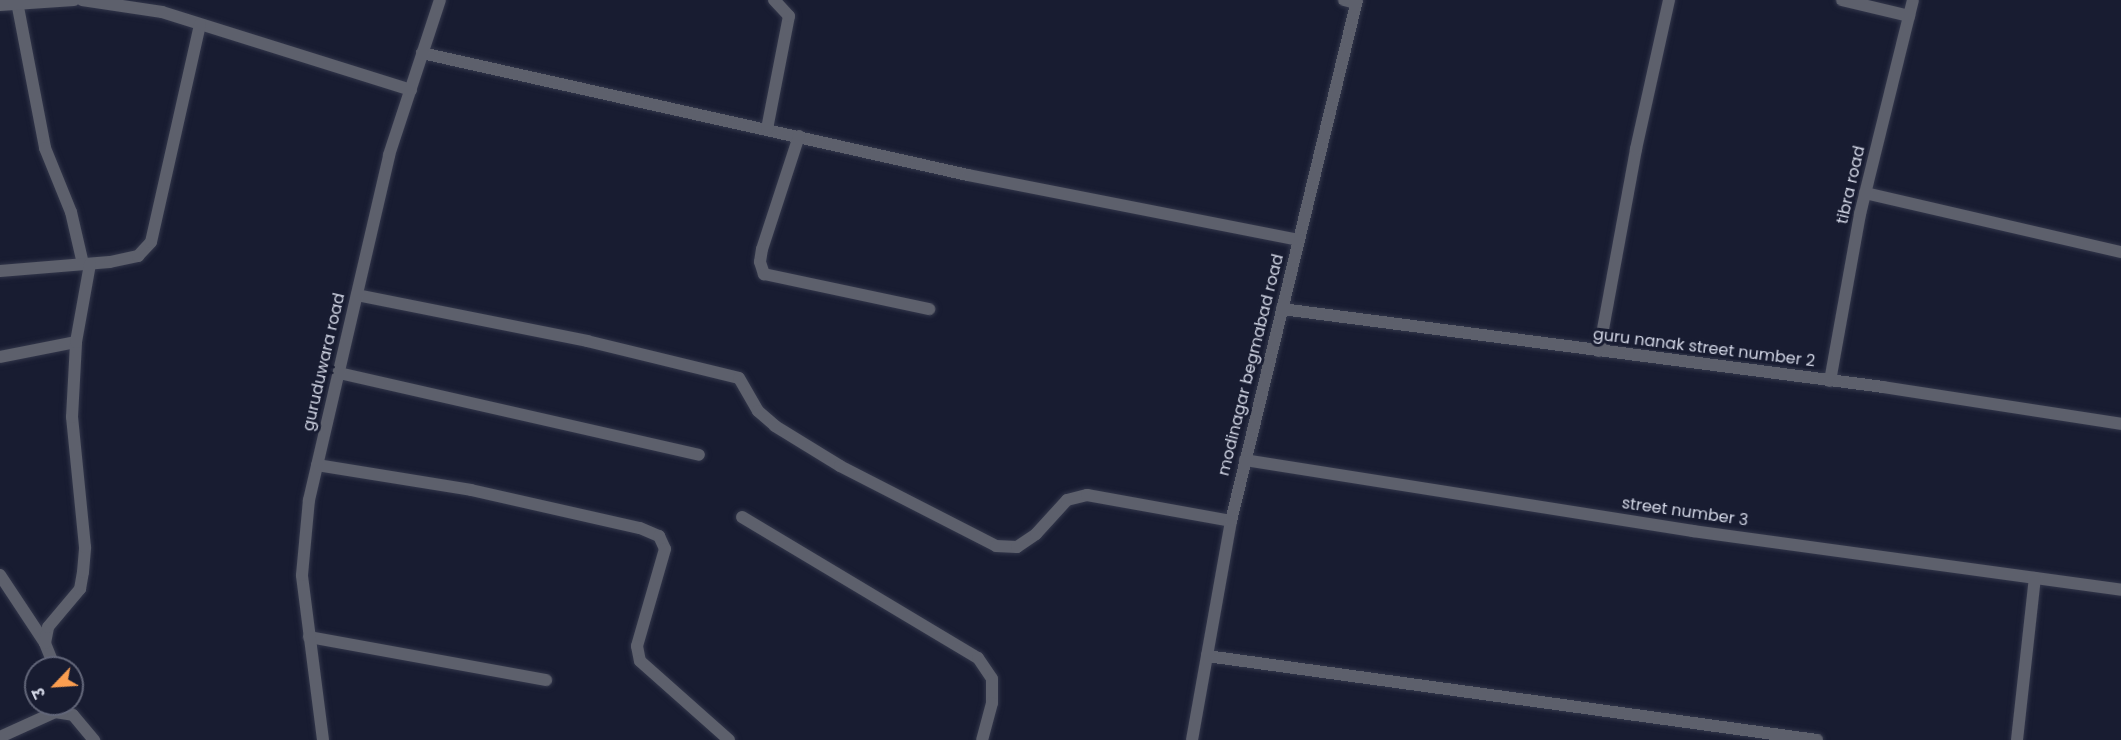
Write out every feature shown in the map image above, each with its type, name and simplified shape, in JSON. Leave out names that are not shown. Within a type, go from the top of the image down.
[{"type":"street","points":[[0,5],[17,2],[74,0]]},
{"type":"street","points":[[82,0],[162,12],[411,90]]},
{"type":"street","name":"guruduwara road","points":[[323,740],[302,575],[309,500],[389,156],[440,0]]},
{"type":"street","points":[[766,129],[789,16],[774,0]]},
{"type":"street","points":[[1599,351],[1636,149],[1669,0]]},
{"type":"street","points":[[1842,0],[1910,16]]},
{"type":"street","name":"tibra road","points":[[1830,381],[1865,193],[1913,0]]},
{"type":"street","name":"modinagar begmabad road","points":[[1192,740],[1231,521],[1299,240],[1352,1]]},
{"type":"street","points":[[17,2],[45,148],[71,212],[86,264],[76,342],[72,417],[85,547],[83,572],[80,589],[48,627],[45,643]]},
{"type":"street","points":[[0,271],[86,264],[138,256],[151,242],[200,24]]},
{"type":"street","points":[[422,53],[968,175],[1299,240]]},
{"type":"street","points":[[799,136],[762,249],[760,262],[764,274],[929,309]]},
{"type":"street","points":[[1865,193],[2121,252]]},
{"type":"street","points":[[357,295],[587,341],[739,378],[758,411],[775,426],[840,466],[996,546],[1017,547],[1036,534],[1068,500],[1087,495],[1231,521]]},
{"type":"street","name":"guru nanak street number 2","points":[[1282,309],[1830,381],[2121,424]]},
{"type":"street","points":[[0,357],[76,342]]},
{"type":"street","points":[[339,373],[699,455]]},
{"type":"street","name":"street number 3","points":[[1245,459],[1693,531],[2121,590]]},
{"type":"street","points":[[317,465],[471,490],[640,528],[659,536],[665,549],[638,646],[639,662],[729,740]]},
{"type":"street","points":[[742,517],[978,658],[992,680],[993,703],[982,740]]},
{"type":"street","points":[[0,575],[45,643],[50,656]]},
{"type":"street","points":[[2017,740],[2035,578]]},
{"type":"street","points":[[309,637],[546,680]]},
{"type":"street","points":[[1207,656],[1818,740]]},
{"type":"street","points":[[0,737],[46,716]]},
{"type":"street","points":[[76,716],[94,740]]}]
